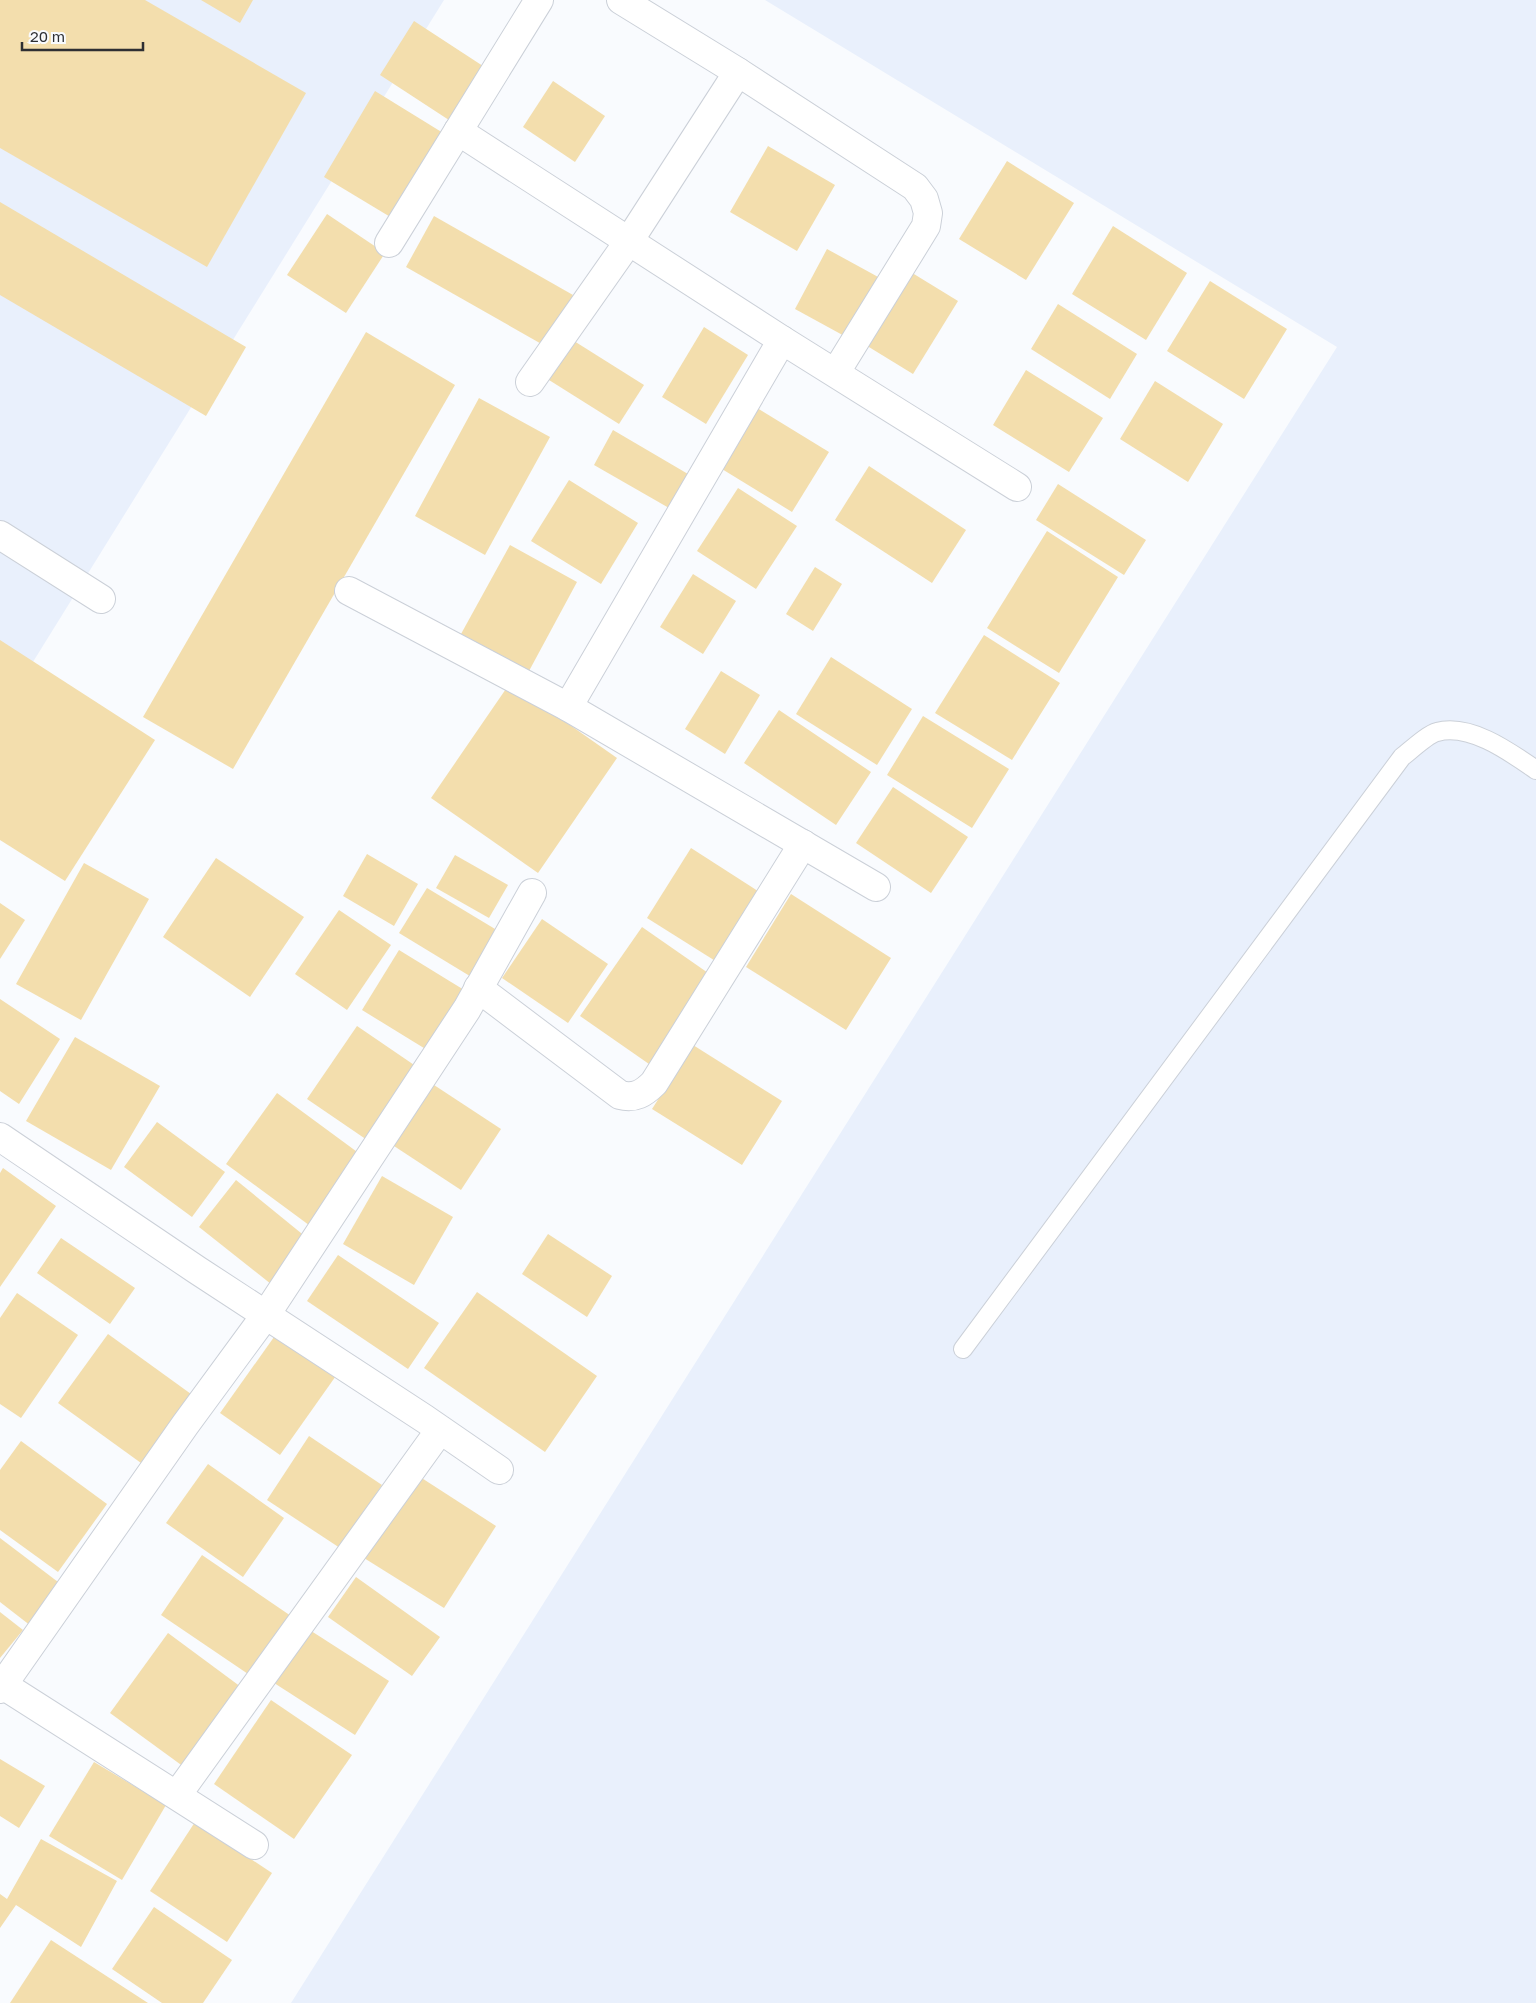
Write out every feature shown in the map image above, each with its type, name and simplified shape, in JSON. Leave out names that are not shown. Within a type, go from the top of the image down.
[{"type":"street","points":[[389,243],[539,0]]},
{"type":"street","points":[[621,0],[738,72],[915,188],[924,199],[928,213],[926,226],[836,372]]},
{"type":"street","points":[[530,382],[629,241],[738,72]]},
{"type":"street","points":[[458,131],[782,340],[1018,486]]},
{"type":"street","points":[[568,707],[782,340]]},
{"type":"street","points":[[0,535],[101,599]]},
{"type":"street","points":[[349,591],[568,707],[876,887]]},
{"type":"street","points":[[478,988],[620,1095],[627,1097],[645,1092],[654,1083],[803,844]]},
{"type":"street","points":[[254,1845],[2,1687],[185,1425],[265,1316],[467,1009],[532,893]]},
{"type":"street","points":[[0,1137],[498,1470]]},
{"type":"street","points":[[177,1795],[440,1430]]},
{"type":"lane","points":[[963,1349],[1402,757],[1436,732],[1462,731],[1501,746],[1536,770]]},
{"type":"shaded area","points":[[0,0],[444,0],[0,715]]},
{"type":"shaded area","points":[[765,0],[1536,0],[1536,2003],[291,2003],[1337,347]]},
{"type":"building","points":[[0,0],[145,0],[306,93],[207,267],[0,148]]},
{"type":"building","points":[[201,0],[253,0],[240,23]]},
{"type":"building","points":[[414,21],[486,68],[452,122],[380,75]]},
{"type":"building","points":[[553,81],[605,116],[575,162],[523,127]]},
{"type":"building","points":[[375,91],[448,136],[397,221],[324,177]]},
{"type":"building","points":[[768,146],[835,185],[797,251],[730,212]]},
{"type":"building","points":[[1007,161],[1074,203],[1026,280],[959,239]]},
{"type":"building","points":[[0,202],[246,347],[206,416],[0,295]]},
{"type":"building","points":[[327,214],[385,253],[346,313],[287,275]]},
{"type":"building","points":[[434,216],[573,295],[545,346],[406,267]]},
{"type":"building","points":[[1113,226],[1187,273],[1146,340],[1072,294]]},
{"type":"building","points":[[827,249],[880,278],[848,338],[795,309]]},
{"type":"building","points":[[909,271],[958,301],[913,374],[864,344]]},
{"type":"building","points":[[1210,281],[1287,329],[1244,399],[1167,351]]},
{"type":"building","points":[[1058,304],[1137,354],[1110,399],[1031,349]]},
{"type":"building","points":[[704,327],[748,355],[706,424],[662,397]]},
{"type":"building","points":[[366,332],[455,385],[233,769],[143,717]]},
{"type":"building","points":[[574,341],[644,385],[619,424],[549,380]]},
{"type":"building","points":[[1026,370],[1103,418],[1069,472],[993,425]]},
{"type":"building","points":[[1155,381],[1223,424],[1188,482],[1120,439]]},
{"type":"building","points":[[479,398],[550,437],[485,555],[415,516]]},
{"type":"building","points":[[754,406],[829,452],[792,512],[717,466]]},
{"type":"building","points":[[613,430],[688,474],[669,508],[594,465]]},
{"type":"building","points":[[869,466],[966,530],[932,583],[835,520]]},
{"type":"building","points":[[569,480],[638,523],[601,584],[531,541]]},
{"type":"building","points":[[1058,484],[1146,540],[1124,575],[1036,520]]},
{"type":"building","points":[[738,488],[797,526],[756,589],[697,551]]},
{"type":"building","points":[[1047,531],[1118,577],[1059,673],[987,628]]},
{"type":"building","points":[[510,545],[577,582],[529,671],[461,634]]},
{"type":"building","points":[[815,567],[842,584],[813,631],[786,614]]},
{"type":"building","points":[[693,574],[736,601],[703,654],[660,627]]},
{"type":"building","points":[[984,635],[1060,683],[1012,760],[935,713]]},
{"type":"building","points":[[0,640],[155,740],[65,881],[0,840]]},
{"type":"building","points":[[831,657],[912,709],[877,765],[796,714]]},
{"type":"building","points":[[721,671],[760,695],[725,754],[685,729]]},
{"type":"building","points":[[510,683],[617,758],[538,873],[431,798]]},
{"type":"building","points":[[779,710],[871,772],[836,825],[744,763]]},
{"type":"building","points":[[923,716],[1009,769],[972,828],[887,775]]},
{"type":"building","points":[[893,787],[968,837],[931,893],[856,843]]},
{"type":"building","points":[[691,848],[761,893],[717,962],[647,918]]},
{"type":"building","points":[[367,854],[418,884],[394,926],[343,896]]},
{"type":"building","points":[[455,855],[508,885],[489,918],[436,888]]},
{"type":"building","points":[[216,858],[304,917],[250,997],[163,937]]},
{"type":"building","points":[[84,863],[149,899],[81,1020],[16,984]]},
{"type":"building","points":[[427,888],[505,935],[478,981],[399,933]]},
{"type":"building","points":[[791,894],[891,958],[846,1030],[746,967]]},
{"type":"building","points":[[0,903],[25,920],[0,959]]},
{"type":"building","points":[[339,910],[391,945],[347,1010],[295,974]]},
{"type":"building","points":[[542,919],[608,964],[568,1023],[502,978]]},
{"type":"building","points":[[642,927],[711,975],[649,1064],[580,1016]]},
{"type":"building","points":[[399,950],[469,993],[432,1053],[362,1010]]},
{"type":"building","points":[[0,999],[60,1039],[19,1104],[0,1091]]},
{"type":"building","points":[[357,1026],[420,1069],[370,1142],[307,1099]]},
{"type":"building","points":[[75,1037],[160,1086],[111,1170],[26,1121]]},
{"type":"building","points":[[693,1045],[782,1101],[742,1165],[652,1109]]},
{"type":"building","points":[[434,1085],[501,1129],[461,1190],[394,1146]]},
{"type":"building","points":[[277,1093],[364,1157],[313,1228],[226,1164]]},
{"type":"building","points":[[157,1122],[225,1172],[192,1217],[124,1167]]},
{"type":"building","points":[[3,1168],[56,1206],[0,1287],[0,1173]]},
{"type":"building","points":[[382,1176],[453,1217],[414,1285],[343,1244]]},
{"type":"building","points":[[236,1180],[312,1242],[276,1288],[199,1227]]},
{"type":"building","points":[[548,1234],[612,1276],[587,1317],[522,1274]]},
{"type":"building","points":[[61,1238],[135,1288],[110,1324],[37,1273]]},
{"type":"building","points":[[338,1255],[439,1323],[408,1369],[307,1301]]},
{"type":"building","points":[[477,1292],[597,1376],[545,1452],[424,1368]]},
{"type":"building","points":[[17,1293],[78,1335],[21,1418],[0,1404],[0,1318]]},
{"type":"building","points":[[279,1330],[338,1373],[280,1455],[220,1413]]},
{"type":"building","points":[[108,1334],[191,1394],[141,1463],[58,1403]]},
{"type":"building","points":[[309,1436],[382,1485],[340,1548],[267,1500]]},
{"type":"building","points":[[21,1441],[107,1504],[58,1572],[0,1530],[0,1470]]},
{"type":"building","points":[[208,1464],[284,1518],[243,1577],[166,1523]]},
{"type":"building","points":[[417,1475],[496,1526],[444,1608],[364,1558]]},
{"type":"building","points":[[0,1538],[62,1585],[31,1626],[0,1602]]},
{"type":"building","points":[[202,1555],[291,1616],[251,1676],[161,1615]]},
{"type":"building","points":[[356,1577],[440,1637],[412,1676],[328,1617]]},
{"type":"building","points":[[0,1612],[23,1630],[0,1658]]},
{"type":"building","points":[[305,1627],[389,1681],[355,1735],[271,1681]]},
{"type":"building","points":[[168,1633],[241,1687],[184,1767],[110,1713]]},
{"type":"building","points":[[271,1700],[352,1755],[294,1839],[214,1784]]},
{"type":"building","points":[[0,1759],[45,1786],[19,1828],[0,1816]]},
{"type":"building","points":[[94,1762],[166,1805],[122,1880],[49,1836]]},
{"type":"building","points":[[195,1822],[272,1873],[227,1942],[150,1891]]},
{"type":"building","points":[[41,1839],[117,1881],[81,1947],[16,1905],[0,1928],[0,1894],[7,1899]]},
{"type":"building","points":[[154,1907],[232,1960],[203,2003],[162,2003],[112,1969]]},
{"type":"building","points":[[51,1940],[148,2003],[10,2003]]}]
